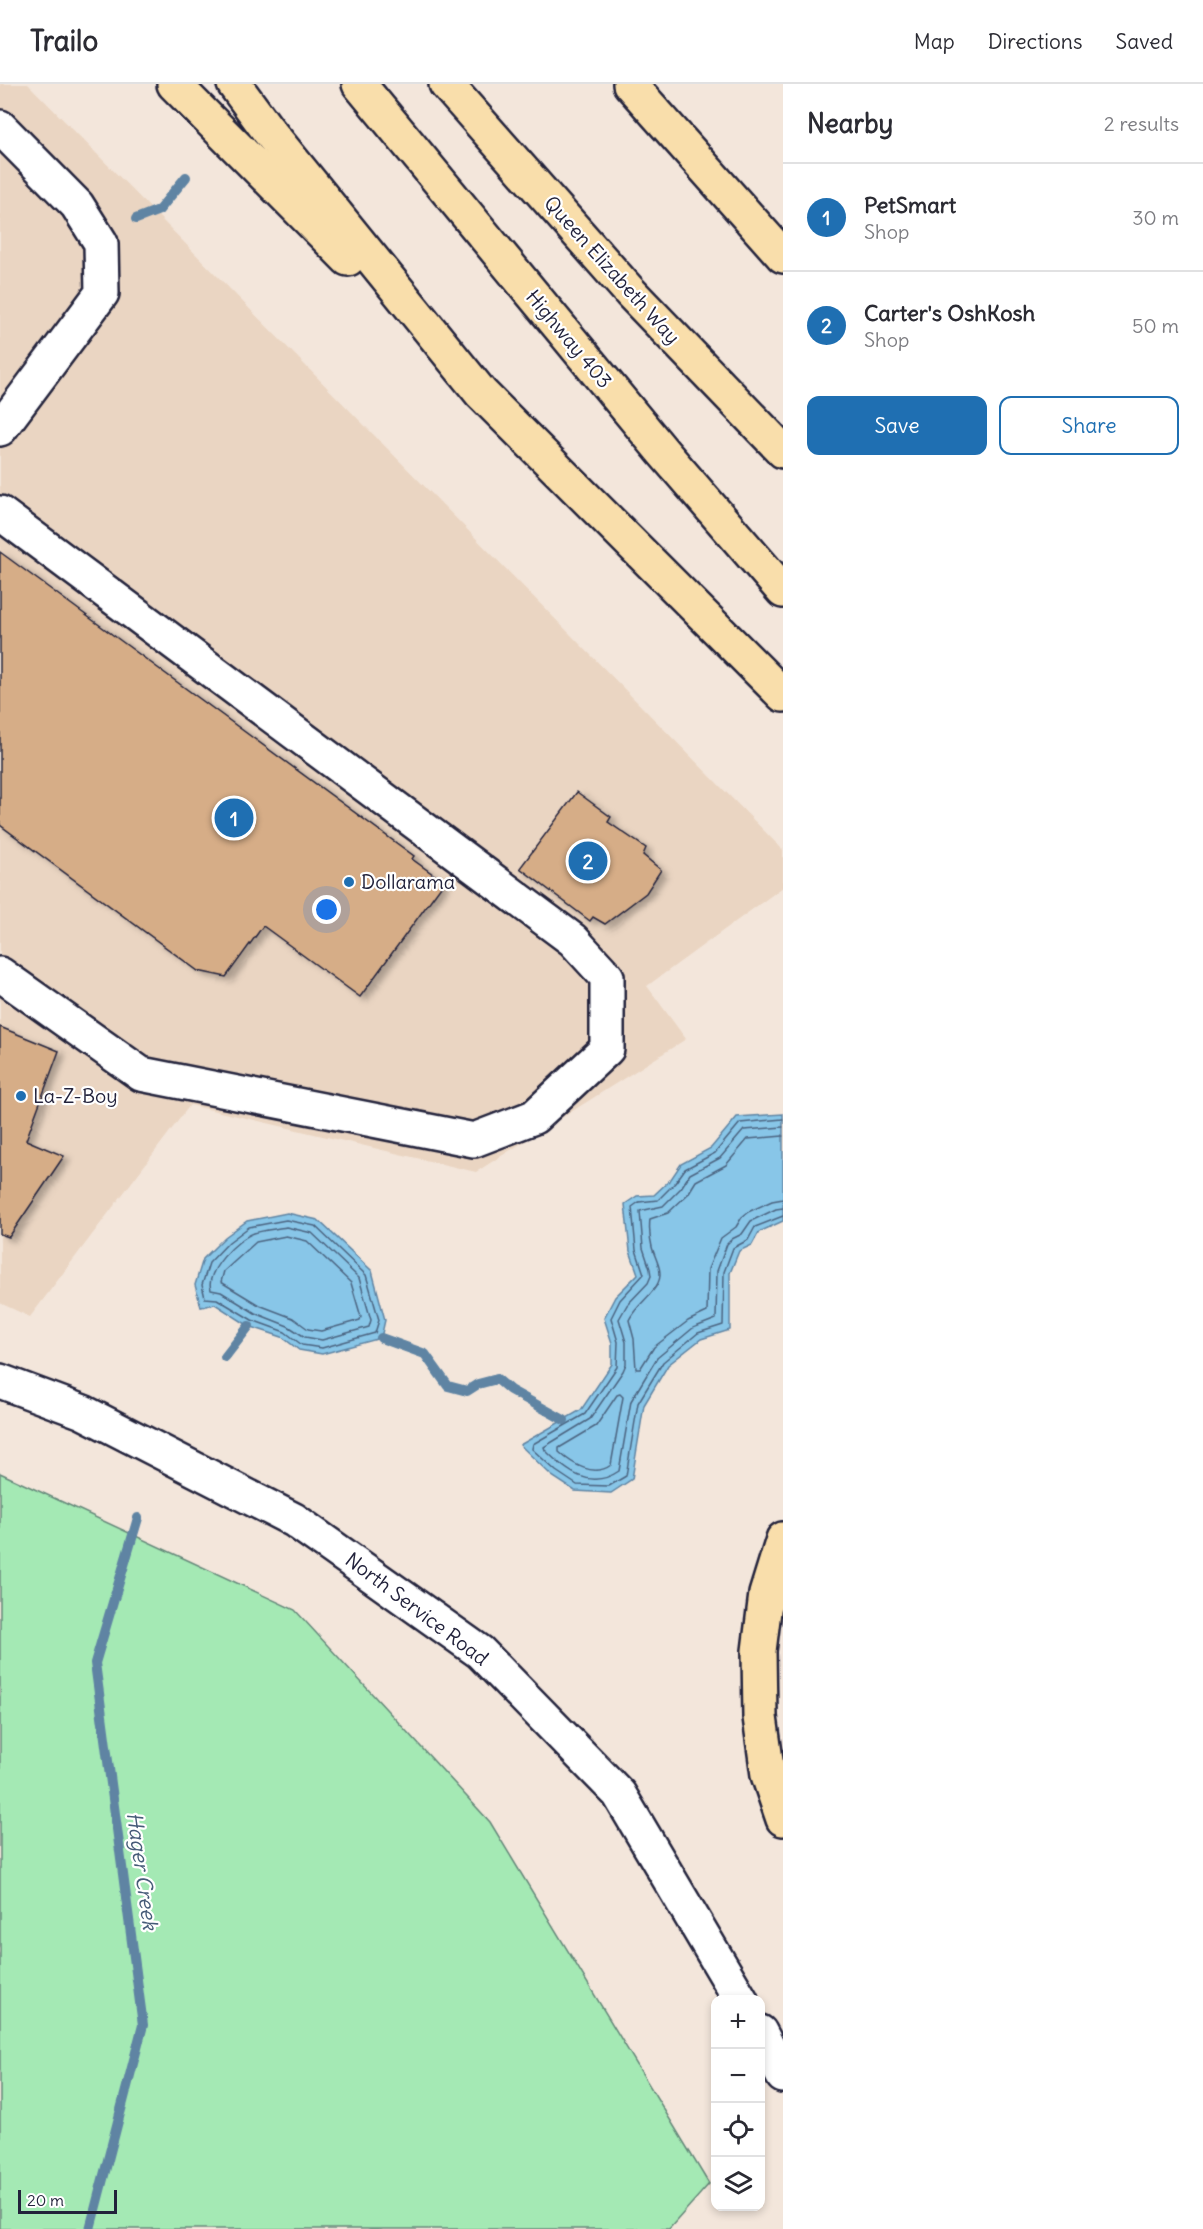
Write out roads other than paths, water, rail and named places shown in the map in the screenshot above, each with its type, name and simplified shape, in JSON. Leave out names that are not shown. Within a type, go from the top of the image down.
[{"type":"highway","points":[[174,84],[783,695]]},
{"type":"highway","points":[[234,84],[267,129],[481,393]]},
{"type":"highway","name":"Highway 403","points":[[359,84],[663,452],[783,591]]},
{"type":"highway","name":"Queen Elizabeth Way","points":[[446,84],[630,292],[783,452]]},
{"type":"highway","points":[[630,84],[783,256]]},
{"type":"highway","points":[[783,1539],[766,1594],[759,1651],[760,1717],[768,1775],[783,1819]]},
{"type":"street","points":[[0,127],[77,205],[101,243],[102,292],[0,429]]},
{"type":"street","points":[[0,513],[573,940],[608,977],[607,1049],[534,1117],[474,1140],[141,1074],[0,974]]},
{"type":"street","name":"North Service Road","points":[[0,1381],[83,1412],[294,1520],[480,1652],[619,1794],[738,1995]]},
{"type":"street","points":[[765,2042],[783,2076]]},
{"type":"water","points":[[783,1114],[783,1221],[759,1232],[752,1245],[739,1251],[730,1273],[730,1330],[701,1339],[668,1365],[644,1405],[632,1479],[611,1493],[575,1491],[552,1476],[520,1445],[581,1410],[612,1364],[612,1343],[604,1318],[615,1297],[638,1274],[630,1251],[625,1204],[637,1196],[654,1195],[671,1179],[681,1164],[711,1148],[737,1117]]},
{"type":"water","points":[[287,1213],[318,1220],[372,1271],[385,1320],[381,1338],[322,1354],[299,1350],[282,1337],[249,1326],[215,1304],[201,1307],[195,1285],[203,1259],[225,1237],[247,1221]]},
{"type":"waterway","points":[[136,219],[159,210],[186,177]]},
{"type":"waterway","name":"Hager Creek","points":[[225,1357],[249,1326]]},
{"type":"waterway","name":"Hager Creek","points":[[381,1338],[425,1354],[448,1386],[467,1391],[478,1384],[497,1379],[510,1390],[564,1420]]},
{"type":"waterway","name":"Hager Creek","points":[[90,2229],[143,2025],[95,1663],[138,1518]]},
{"type":"place","name":"PetSmart","points":[[234,818]]},
{"type":"place","name":"Carter's OshKosh","points":[[588,861]]},
{"type":"place","name":"Dollarama","points":[[349,882]]},
{"type":"place","name":"La-Z-Boy","points":[[21,1096]]}]
